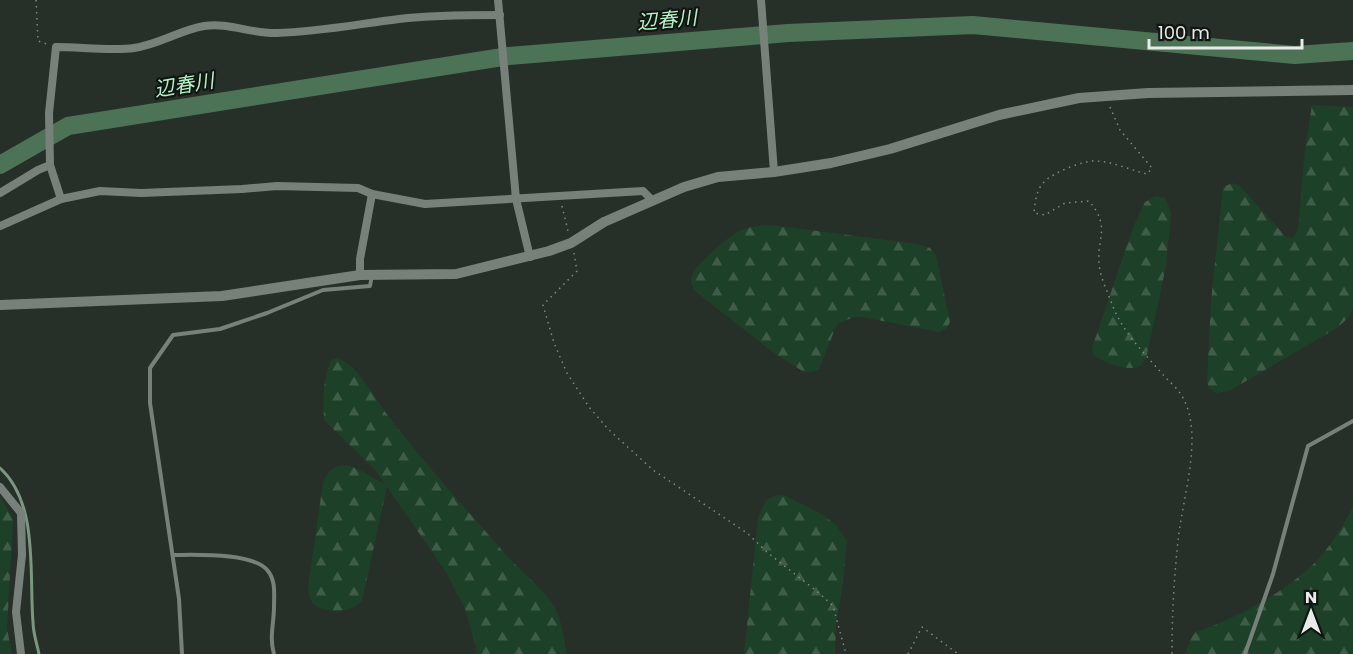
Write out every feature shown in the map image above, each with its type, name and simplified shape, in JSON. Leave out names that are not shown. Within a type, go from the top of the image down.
[{"type":"street","points":[[498,0],[516,199],[530,257]]},
{"type":"street","points":[[761,0],[774,172]]},
{"type":"street","points":[[61,199],[51,162],[49,113],[56,47],[133,48],[166,40],[202,26],[216,25],[261,33],[278,33],[439,15],[500,15]]},
{"type":"street","points":[[0,305],[222,296],[360,275],[456,274],[530,257],[572,244],[604,222],[684,187],[718,177],[774,172],[831,163],[890,149],[999,115],[1079,98],[1114,95],[1353,90]]},
{"type":"street","points":[[0,194],[51,162]]},
{"type":"street","points":[[0,226],[61,199],[100,190],[141,193],[277,186],[358,188],[372,194],[425,204],[643,191],[652,200]]},
{"type":"street","points":[[360,275],[360,259],[372,194]]},
{"type":"street","points":[[0,487],[21,513],[22,555],[16,612],[21,654]]},
{"type":"lane","points":[[182,654],[179,598],[150,403],[150,368],[173,335],[220,329],[323,290],[370,286],[372,275]]},
{"type":"lane","points":[[1245,654],[1274,574],[1308,446],[1353,421]]},
{"type":"lane","points":[[173,555],[230,556],[249,560],[267,570],[274,586],[274,612],[271,627],[274,654]]},
{"type":"path","points":[[36,0],[38,41],[56,47]]},
{"type":"path","points":[[1114,95],[1109,108],[1120,130],[1152,168],[1147,174],[1110,162],[1092,161],[1063,171],[1043,183],[1035,198],[1034,213],[1045,215],[1065,203],[1089,201],[1099,213],[1102,224],[1100,270],[1113,307],[1132,339],[1182,397],[1187,410],[1192,430],[1183,516],[1178,538],[1172,607],[1172,654]]},
{"type":"path","points":[[560,197],[577,271],[543,305],[554,343],[567,373],[589,407],[609,430],[653,470],[747,533],[833,606],[846,654]]},
{"type":"path","points":[[908,654],[922,627],[958,654]]},
{"type":"green space","points":[[1312,105],[1353,107],[1353,308],[1350,316],[1337,328],[1229,391],[1216,393],[1209,388],[1207,381],[1211,301],[1223,187],[1232,183],[1240,186],[1285,236],[1293,238],[1298,229],[1305,150]]},
{"type":"green space","points":[[1156,196],[1165,198],[1171,214],[1166,266],[1146,359],[1139,367],[1121,367],[1093,355],[1092,348],[1134,225],[1145,202]]},
{"type":"green space","points":[[771,225],[918,244],[930,248],[936,255],[950,322],[947,328],[940,332],[854,317],[837,324],[819,369],[804,372],[774,353],[695,291],[691,282],[698,266],[734,234],[755,226]]},
{"type":"green space","points":[[338,358],[353,368],[430,467],[507,556],[546,596],[558,614],[567,654],[478,654],[465,609],[446,572],[387,487],[362,601],[352,608],[340,611],[321,609],[312,603],[308,588],[323,482],[329,472],[343,465],[351,466],[385,484],[376,471],[324,420],[326,374],[331,360]]},
{"type":"green space","points":[[778,495],[786,496],[823,515],[837,526],[847,541],[836,625],[835,654],[744,654],[758,518],[766,500]]},
{"type":"green space","points":[[0,496],[13,519],[7,628],[12,654],[0,654]]},
{"type":"green space","points":[[1353,506],[1353,654],[1185,654],[1196,632],[1250,609],[1303,574],[1329,546]]},
{"type":"waterway","name":"辺春川","points":[[0,165],[68,126],[509,56],[788,33],[973,25],[1295,55],[1353,51]]},
{"type":"waterway","points":[[0,468],[12,483],[21,500],[27,520],[30,540],[33,626],[39,654]]}]
